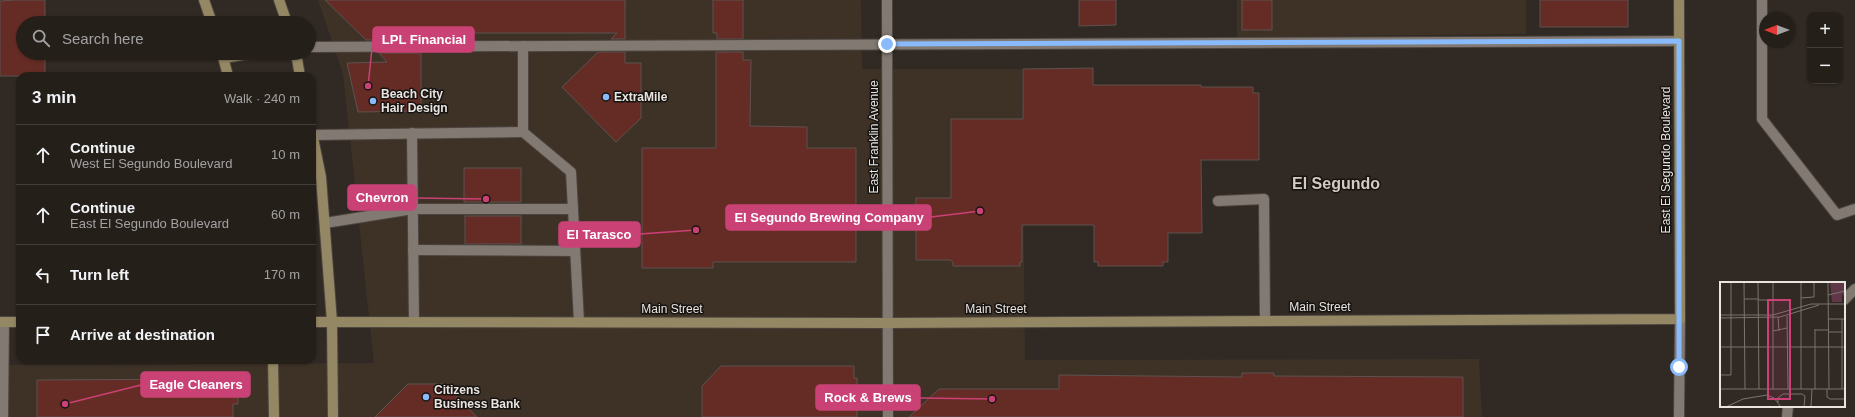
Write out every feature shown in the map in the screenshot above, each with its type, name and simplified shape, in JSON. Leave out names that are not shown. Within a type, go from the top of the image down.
[{"type":"main road","points":[[204,0],[210,16]]},
{"type":"main road","points":[[279,0],[285,16]]},
{"type":"main road","name":"East El Segundo Boulevard","points":[[1679,0],[1680,319]]},
{"type":"main road","points":[[224,60],[227,72]]},
{"type":"main road","points":[[297,60],[299,72]]},
{"type":"main road","points":[[316,153],[321,177],[332,322],[333,417]]},
{"type":"main road","name":"Main Street","points":[[316,322],[888,323],[1680,319]]},
{"type":"main road","points":[[2,322],[16,322]]},
{"type":"main road","points":[[273,364],[274,417]]},
{"type":"street","name":"East Franklin Avenue","points":[[887,0],[888,417]]},
{"type":"street","points":[[1762,0],[1762,119],[1837,215],[1855,209]]},
{"type":"street","points":[[316,47],[1679,41]]},
{"type":"street","points":[[523,46],[523,132]]},
{"type":"street","points":[[316,134],[523,132],[571,172],[579,322]]},
{"type":"street","points":[[412,133],[414,322]]},
{"type":"street","points":[[1218,201],[1264,199],[1265,321]]},
{"type":"street","points":[[325,223],[412,209],[573,209]]},
{"type":"street","points":[[413,250],[575,251]]},
{"type":"street","points":[[1845,299],[1855,289]]},
{"type":"street","points":[[1679,417],[1680,319]]},
{"type":"street","points":[[2,322],[4,417]]},
{"type":"street","points":[[1787,417],[1788,407]]},
{"type":"shaded area","points":[[318,0],[861,0],[862,69],[1022,69],[1025,360],[1479,359],[1482,417],[0,417],[0,365],[374,363],[343,74]]},
{"type":"shaded area","points":[[1237,0],[1526,0],[1526,34],[1237,37]]},
{"type":"building","points":[[45,0],[45,16],[16,16],[16,60],[45,60],[45,72],[16,72],[16,76],[0,76],[0,1]]},
{"type":"building","points":[[325,0],[625,0],[625,39],[611,39],[617,33],[421,33],[421,40],[366,40]]},
{"type":"building","points":[[713,0],[743,0],[743,39],[717,39],[717,33],[713,33]]},
{"type":"building","points":[[1079,0],[1116,0],[1116,25],[1079,26]]},
{"type":"building","points":[[1242,0],[1272,0],[1272,30],[1242,30]]},
{"type":"building","points":[[1540,0],[1628,0],[1628,27],[1540,27]]},
{"type":"building","points":[[598,52],[625,52],[625,63],[641,63],[641,118],[616,142],[562,87]]},
{"type":"building","points":[[716,52],[743,52],[743,60],[751,60],[750,126],[807,127],[807,148],[856,148],[856,262],[713,262],[713,268],[642,268],[642,148],[716,148]]},
{"type":"building","points":[[379,53],[421,53],[421,111],[358,112],[347,63],[387,62]]},
{"type":"building","points":[[1093,68],[1093,85],[1201,85],[1201,87],[1253,87],[1253,93],[1259,93],[1259,160],[1201,160],[1202,233],[1168,233],[1168,262],[1163,262],[1163,266],[1098,266],[1098,262],[1094,262],[1094,225],[1022,225],[1022,262],[1020,262],[1020,266],[953,266],[953,262],[950,260],[916,260],[916,198],[951,198],[951,119],[1023,119],[1023,69]]},
{"type":"building","points":[[464,168],[521,168],[521,202],[464,202]]},
{"type":"building","points":[[465,216],[521,216],[521,244],[465,244]]},
{"type":"building","points":[[721,366],[854,366],[854,378],[857,378],[857,417],[702,417],[702,386]]},
{"type":"building","points":[[1242,373],[1274,373],[1274,376],[1463,377],[1463,417],[909,417],[939,389],[1059,389],[1059,375],[1242,377]]},
{"type":"building","points":[[208,374],[238,374],[238,404],[233,404],[233,417],[37,417],[37,380],[208,379]]},
{"type":"building","name":"Citizens Business Bank","points":[[408,384],[444,384],[477,417],[375,417]]},
{"type":"place","name":"LPL Financial","points":[[368,86]]},
{"type":"place","name":"ExtraMile","points":[[606,97]]},
{"type":"place","name":"Beach City Hair Design","points":[[373,101]]},
{"type":"place","name":"Chevron","points":[[486,199]]},
{"type":"place","name":"El Segundo Brewing Company","points":[[980,211]]},
{"type":"place","name":"El Tarasco","points":[[696,230]]},
{"type":"place","name":"Citizens Business Bank","points":[[426,397]]},
{"type":"place","name":"Rock & Brews","points":[[992,399]]},
{"type":"place","name":"Eagle Cleaners","points":[[65,404]]},
{"type":"district","name":"El Segundo","points":[[1336,183]]},
{"type":"route","points":[[887,44],[1679,41],[1679,367]]}]
